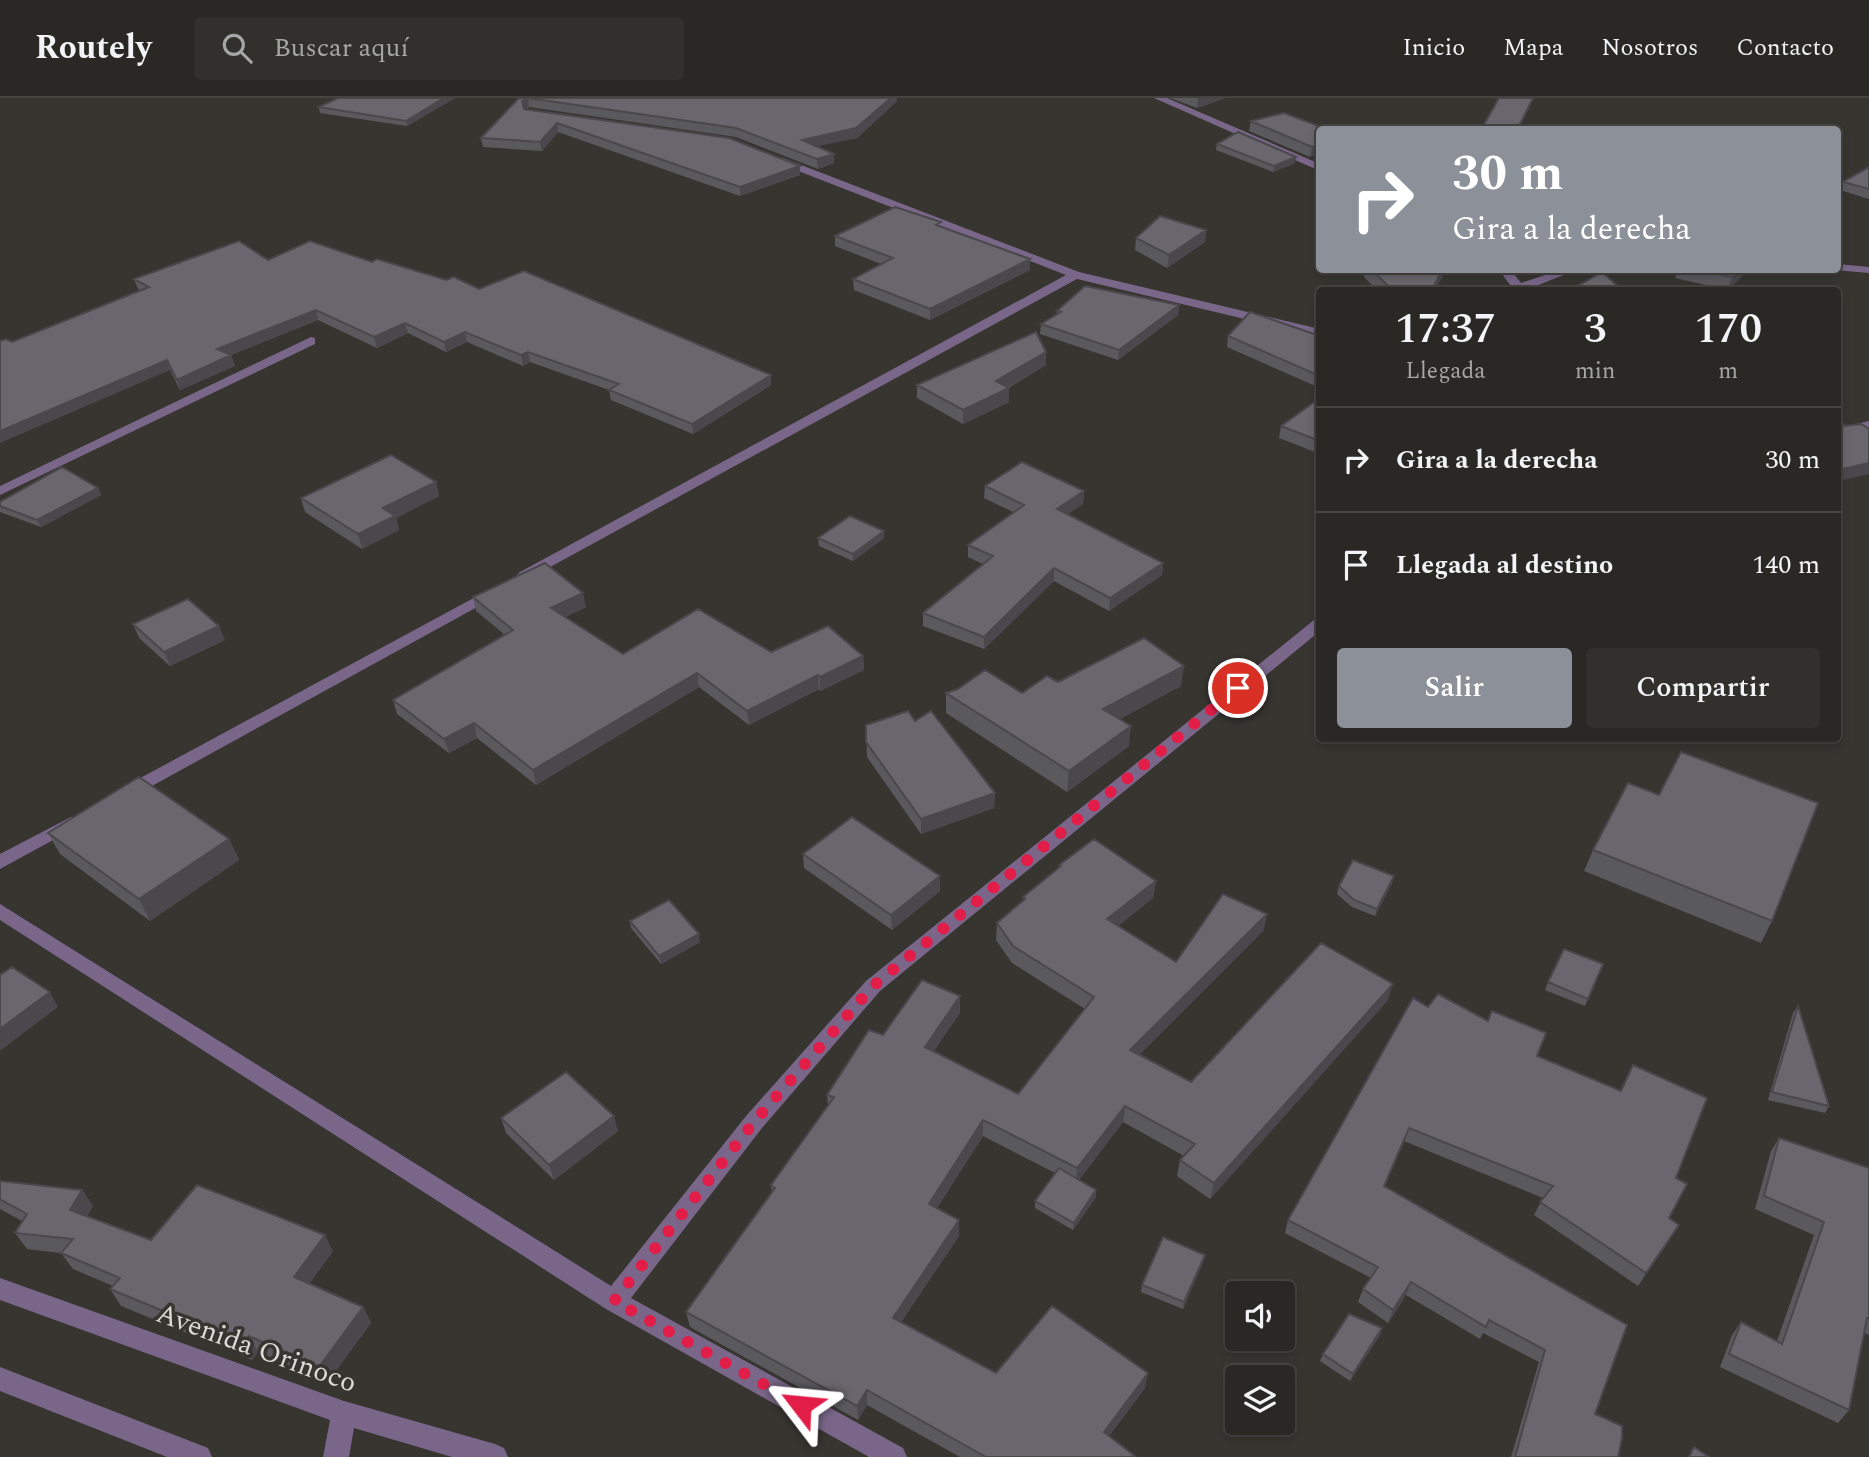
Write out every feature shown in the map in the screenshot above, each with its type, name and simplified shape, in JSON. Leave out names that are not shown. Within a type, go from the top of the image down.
[{"type":"street","points":[[1159,98],[1316,165]]},
{"type":"street","points":[[770,157],[1075,275],[1316,332]]},
{"type":"street","points":[[1841,267],[1869,270]]},
{"type":"street","points":[[1507,273],[1518,287]]},
{"type":"street","points":[[1525,287],[1562,273]]},
{"type":"street","points":[[110,802],[1075,275]]},
{"type":"street","points":[[0,491],[311,341]]},
{"type":"street","points":[[1841,431],[1869,425]]},
{"type":"street","points":[[614,1301],[754,1122],[873,986],[1316,626]]},
{"type":"street","points":[[0,862],[86,815]]},
{"type":"street","points":[[0,911],[614,1301],[894,1457]]},
{"type":"street","name":"Avenida Orinoco","points":[[0,1289],[344,1413],[495,1457]]},
{"type":"street","points":[[0,1379],[199,1457]]},
{"type":"street","points":[[336,1457],[344,1413]]},
{"type":"building","points":[[338,98],[444,98],[406,121],[319,107]]},
{"type":"building","points":[[519,98],[528,98],[522,101],[524,109],[729,138],[800,166],[740,187],[557,123],[540,142],[481,138]]},
{"type":"building","points":[[528,98],[891,98],[856,128],[802,140],[834,154],[817,159],[736,128]]},
{"type":"building","points":[[1499,98],[1533,98],[1519,126],[1483,126]]},
{"type":"building","points":[[1284,113],[1318,126],[1316,126],[1316,146],[1312,147],[1251,121]]},
{"type":"building","points":[[1238,132],[1296,157],[1274,166],[1217,144]]},
{"type":"building","points":[[1869,167],[1869,189],[1843,182]]},
{"type":"building","points":[[895,207],[941,222],[936,225],[1030,259],[930,309],[853,279],[893,258],[835,236]]},
{"type":"building","points":[[1160,216],[1206,230],[1169,255],[1136,238]]},
{"type":"building","points":[[239,241],[268,260],[310,241],[372,262],[377,259],[446,280],[454,277],[479,289],[524,271],[771,375],[692,424],[609,390],[619,384],[528,352],[521,355],[465,332],[444,342],[405,323],[374,337],[316,310],[217,349],[231,355],[177,380],[167,360],[0,431],[0,341],[6,339],[12,342],[149,287],[134,279]]},
{"type":"building","points":[[1375,273],[1440,273],[1434,287],[1389,287]]},
{"type":"building","points":[[1603,273],[1619,287],[1576,287]]},
{"type":"building","points":[[1712,273],[1737,273],[1732,277]]},
{"type":"building","points":[[1085,286],[1179,305],[1119,350],[1041,324],[1061,312],[1057,311]]},
{"type":"building","points":[[1250,312],[1316,335],[1316,374],[1228,336]]},
{"type":"building","points":[[1036,332],[1046,352],[996,381],[1009,388],[963,410],[917,385]]},
{"type":"building","points":[[1316,401],[1316,439],[1281,426]]},
{"type":"building","points":[[1841,420],[1844,426],[1861,424],[1869,429],[1869,463],[1841,469]]},
{"type":"building","points":[[391,455],[436,482],[383,508],[395,516],[358,534],[301,498]]},
{"type":"building","points":[[1022,462],[1084,491],[1057,509],[1163,563],[1110,598],[1054,568],[984,637],[923,613],[993,556],[968,545],[1024,505],[985,486]]},
{"type":"building","points":[[62,467],[98,488],[37,520],[0,506],[0,502]]},
{"type":"building","points":[[850,516],[884,531],[853,554],[818,538]]},
{"type":"building","points":[[545,563],[583,593],[551,608],[623,654],[698,609],[771,652],[828,626],[863,656],[820,677],[818,675],[747,711],[697,673],[533,770],[474,723],[444,739],[393,700],[513,630],[473,597]]},
{"type":"building","points":[[188,599],[219,626],[164,652],[133,624]]},
{"type":"building","points":[[1144,638],[1184,666],[1103,709],[1131,726],[1069,771],[946,693],[958,689],[985,670],[1022,693],[1047,676],[1058,682]]},
{"type":"building","points":[[908,711],[915,721],[931,711],[995,793],[921,819],[866,742],[866,725]]},
{"type":"building","points":[[1681,752],[1818,803],[1772,921],[1593,850],[1628,783],[1659,795]]},
{"type":"building","points":[[139,777],[229,839],[139,899],[48,833]]},
{"type":"building","points":[[852,817],[940,876],[891,915],[803,854]]},
{"type":"building","points":[[1094,839],[1156,881],[1107,919],[1176,962],[1223,894],[1267,914],[1130,1050],[1191,1082],[1321,943],[1393,984],[1214,1183],[1180,1160],[1195,1144],[1125,1106],[1077,1168],[983,1120],[929,1204],[959,1220],[893,1318],[996,1373],[1052,1306],[1148,1373],[1104,1432],[1136,1457],[986,1457],[867,1390],[857,1406],[686,1312],[775,1188],[771,1185],[834,1097],[827,1095],[869,1030],[883,1035],[922,980],[960,996],[925,1047],[1018,1094],[1094,997],[1013,946],[997,923],[1025,899],[1023,897],[1061,866],[1059,865]]},
{"type":"building","points":[[1353,860],[1394,876],[1377,909],[1354,900],[1339,886]]},
{"type":"building","points":[[669,900],[699,934],[659,956],[630,921]]},
{"type":"building","points":[[1564,949],[1603,964],[1588,999],[1548,982]]},
{"type":"building","points":[[12,967],[50,992],[0,1029],[0,975]]},
{"type":"building","points":[[1438,994],[1488,1021],[1492,1011],[1546,1033],[1537,1056],[1621,1091],[1633,1065],[1707,1098],[1676,1178],[1687,1184],[1669,1218],[1679,1225],[1646,1273],[1540,1202],[1553,1186],[1409,1128],[1384,1186],[1627,1325],[1595,1414],[1622,1426],[1618,1457],[1515,1457],[1545,1350],[1489,1320],[1486,1327],[1411,1282],[1393,1310],[1363,1289],[1378,1267],[1288,1220],[1413,998],[1428,1007]]},
{"type":"building","points":[[1798,1006],[1829,1106],[1772,1092]]},
{"type":"building","points":[[566,1072],[614,1116],[549,1165],[501,1118]]},
{"type":"building","points":[[1779,1138],[1869,1168],[1869,1318],[1849,1410],[1729,1354],[1741,1322],[1782,1344],[1824,1222],[1764,1196]]},
{"type":"building","points":[[1059,1168],[1096,1190],[1074,1223],[1035,1201]]},
{"type":"building","points":[[0,1181],[82,1190],[70,1210],[151,1240],[197,1185],[325,1235],[294,1277],[363,1307],[319,1367],[249,1336],[243,1344],[110,1289],[120,1278],[61,1253],[73,1239],[15,1233],[27,1214],[0,1199]]},
{"type":"building","points":[[1163,1237],[1205,1255],[1184,1302],[1142,1285]]},
{"type":"building","points":[[1349,1314],[1382,1328],[1353,1374],[1323,1354]]},
{"type":"building","points":[[1694,1447],[1709,1457],[1689,1457]]},
{"type":"route","points":[[801,1405],[614,1301],[754,1122],[873,986],[1238,688]]}]
